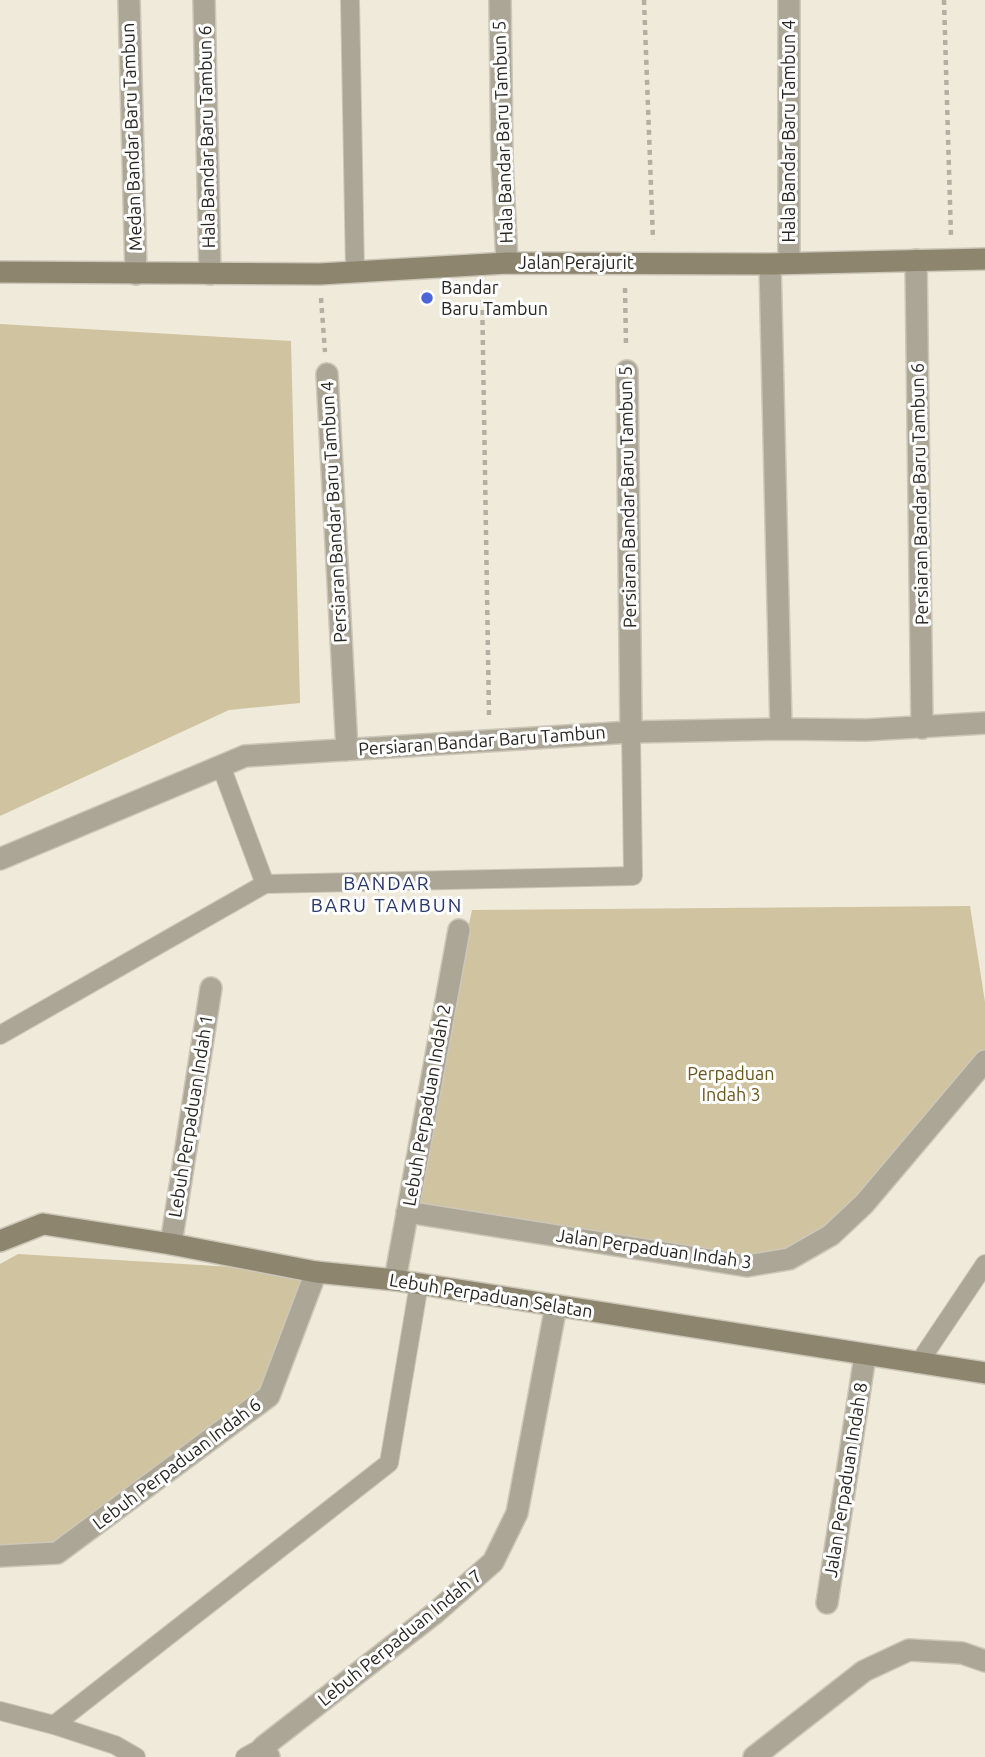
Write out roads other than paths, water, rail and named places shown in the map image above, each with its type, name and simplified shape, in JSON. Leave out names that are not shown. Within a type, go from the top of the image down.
[{"type":"street","name":"Medan Bandar Baru Tambun","points":[[129,0],[136,274]]},
{"type":"street","name":"Hala Bandar Baru Tambun 6","points":[[204,0],[210,274]]},
{"type":"street","name":"Hala Bandar Baru Tambun 5","points":[[499,0],[507,263]]},
{"type":"street","name":"Hala Bandar Baru Tambun 4","points":[[781,729],[780,263],[789,0]]},
{"type":"street","name":"Jalan Perajurit","points":[[0,272],[320,274],[507,263],[780,263],[985,259]]},
{"type":"street","name":"Persiaran Bandar Baru Tambun 6","points":[[916,260],[922,728]]},
{"type":"street","name":"Persiaran Bandar Baru Tambun 5","points":[[627,372],[631,732]]},
{"type":"street","name":"Persiaran Bandar Baru Tambun 4","points":[[327,374],[347,750]]},
{"type":"street","name":"Persiaran Bandar Baru Tambun","points":[[0,859],[245,756],[631,732],[866,730],[985,723]]},
{"type":"street","name":"Lebuh Perpaduan Indah 2","points":[[395,1280],[459,930]]},
{"type":"street","name":"Lebuh Perpaduan Indah 1","points":[[171,1244],[211,988]]},
{"type":"street","name":"Jalan Perpaduan Indah 3","points":[[407,1212],[747,1266],[789,1259],[831,1235],[864,1204],[985,1061]]},
{"type":"street","name":"Lebuh Perpaduan Selatan","points":[[0,1241],[43,1224],[171,1244],[316,1272],[395,1280],[985,1373]]},
{"type":"street","name":"Lebuh Perpaduan Indah 6","points":[[0,1556],[57,1553],[269,1396],[316,1272]]},
{"type":"street","name":"Lebuh Perpaduan Indah 7","points":[[259,1754],[435,1614],[493,1562],[517,1513],[556,1306]]},
{"type":"street","name":"Jalan Perpaduan Indah 8","points":[[827,1603],[865,1356]]},
{"type":"street","points":[[754,1757],[864,1671],[909,1650],[962,1653],[985,1661]]},
{"type":"lane","points":[[350,0],[355,271]]},
{"type":"lane","points":[[0,1035],[265,884],[633,876],[631,732]]},
{"type":"lane","points":[[222,766],[265,884]]},
{"type":"lane","points":[[918,1364],[985,1264]]},
{"type":"lane","points":[[54,1725],[389,1463],[419,1284]]},
{"type":"lane","points":[[0,1711],[115,1745],[136,1757]]},
{"type":"place","name":"Bandar Baru Tambun","points":[[427,298]]},
{"type":"district","name":"BANDAR BARU TAMBUN","points":[[387,895]]},
{"type":"park label","name":"Perpaduan Indah 3","points":[[731,1084]]}]
